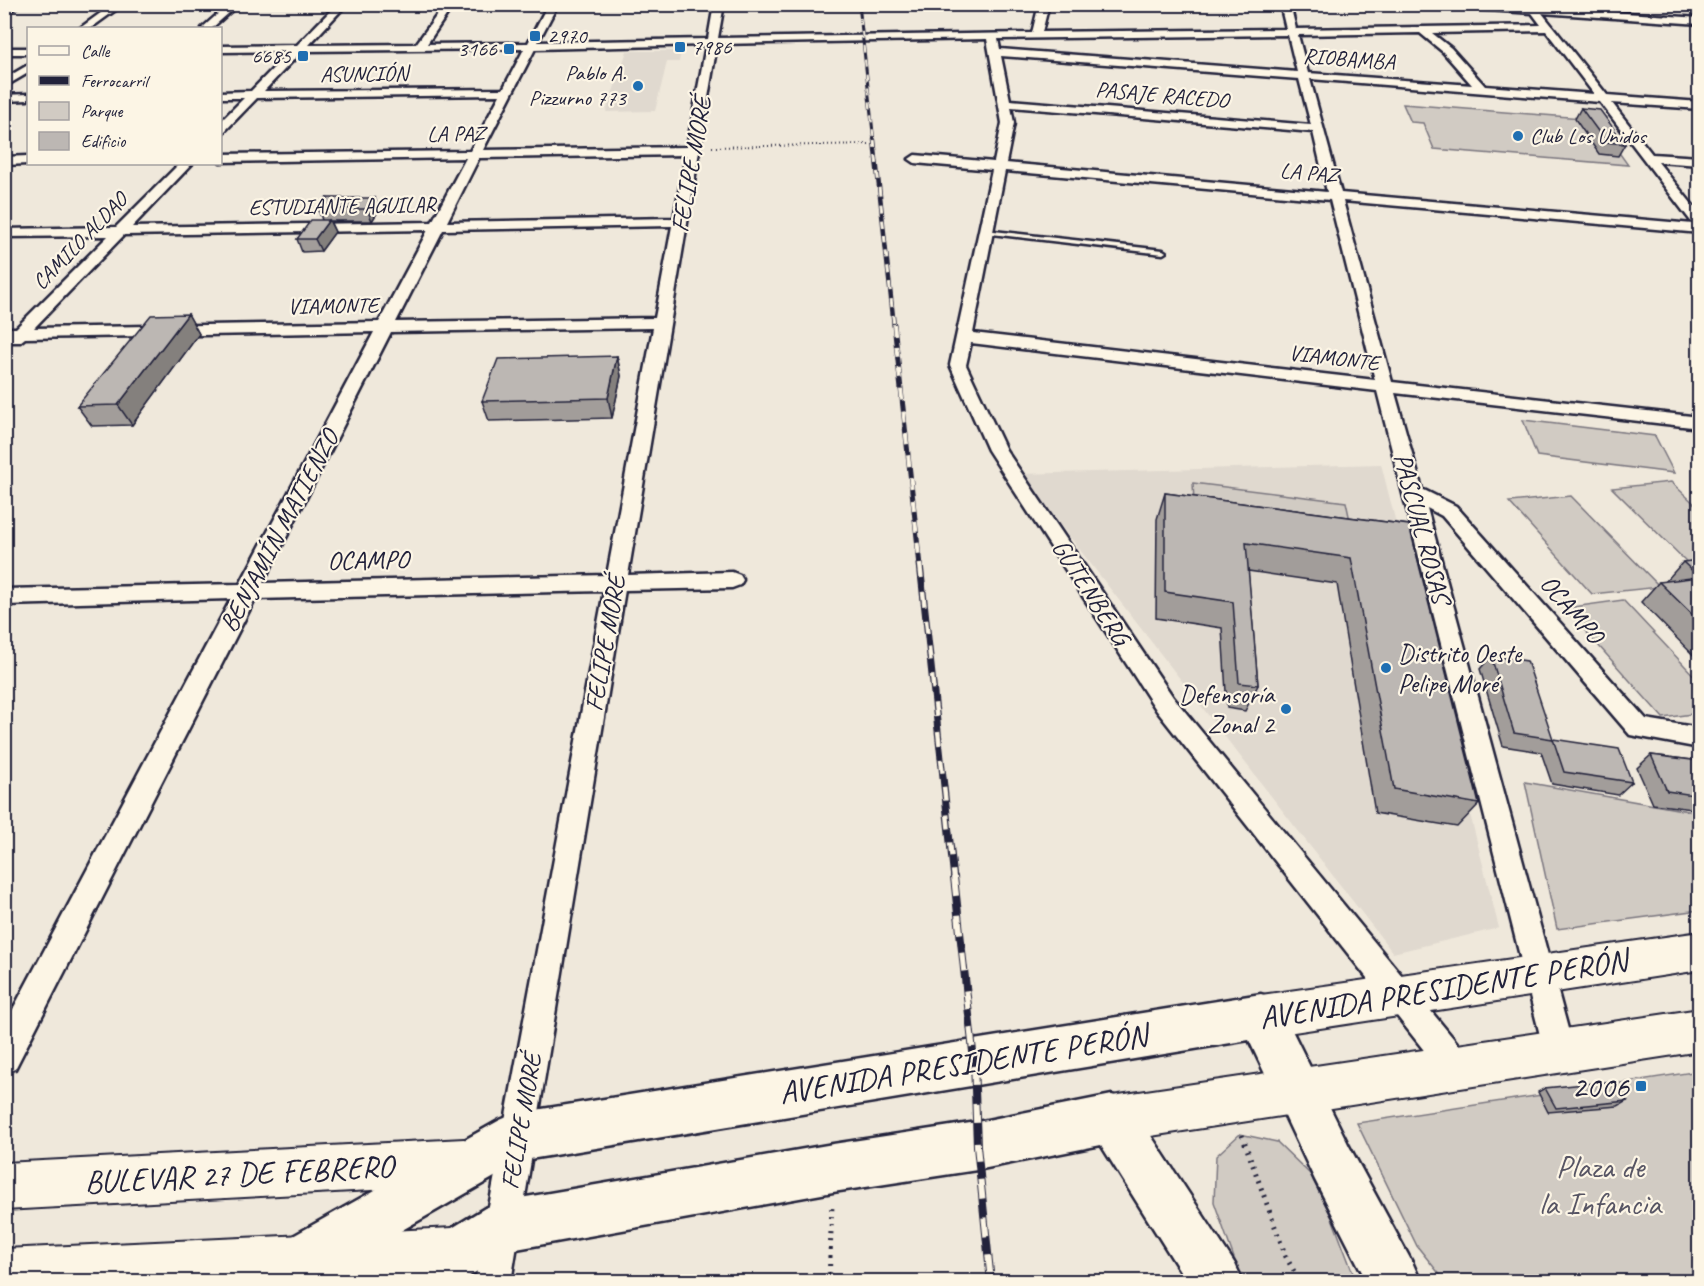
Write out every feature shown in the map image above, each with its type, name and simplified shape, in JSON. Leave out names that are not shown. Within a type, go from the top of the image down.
[{"type":"main road","name":"AVENIDA PRESIDENTE PERÓN","points":[[280,1270],[517,1137],[1261,1017],[1700,951]]},
{"type":"main road","points":[[1261,1017],[1332,1162],[1395,1281]]},
{"type":"main road","points":[[411,1281],[477,1267],[503,1226],[833,1168],[977,1146],[1112,1119],[1700,1030]]},
{"type":"main road","points":[[1112,1119],[1217,1281]]},
{"type":"main road","name":"BULEVAR 27 DE FEBRERO","points":[[4,1187],[474,1162]]},
{"type":"main road","points":[[4,1274],[477,1267]]},
{"type":"street","points":[[4,12],[17,4]]},
{"type":"street","points":[[86,27],[120,4]]},
{"type":"street","points":[[208,27],[235,4]]},
{"type":"street","points":[[222,127],[343,4]]},
{"type":"street","points":[[418,47],[450,4]]},
{"type":"street","name":"BENJAMÍN MATIENZO","points":[[4,1058],[553,4]]},
{"type":"street","name":"FELIPE MORÉ","points":[[503,1226],[719,4]]},
{"type":"street","points":[[1036,36],[1044,4]]},
{"type":"street","name":"PASCUAL ROSAS","points":[[1285,4],[1559,1051]]},
{"type":"street","points":[[1444,4],[1532,7],[1700,21]]},
{"type":"street","points":[[1532,7],[1700,224]]},
{"type":"street","points":[[222,49],[683,44],[713,41],[862,38],[1549,28]]},
{"type":"street","points":[[1423,30],[1447,50],[1481,89]]},
{"type":"street","name":"GUTENBERG","points":[[992,36],[1008,123],[958,365],[997,450],[1165,704],[1456,1066]]},
{"type":"street","points":[[4,51],[27,51]]},
{"type":"street","name":"RIOBAMBA","points":[[995,52],[1700,106]]},
{"type":"street","points":[[4,84],[27,69]]},
{"type":"street","name":"ASUNCIÓN","points":[[222,95],[508,92]]},
{"type":"street","points":[[4,98],[27,97]]},
{"type":"street","name":"PASAJE RACEDO","points":[[1004,103],[1317,129]]},
{"type":"street","name":"LA PAZ","points":[[222,158],[693,150]]},
{"type":"street","points":[[1648,157],[1700,161]]},
{"type":"street","name":"LA PAZ","points":[[915,159],[1700,228]]},
{"type":"street","points":[[4,161],[27,160]]},
{"type":"street","name":"CAMILO ALDAO","points":[[4,349],[12,333],[120,231],[185,165]]},
{"type":"street","name":"ESTUDIANTE AGUILAR","points":[[4,233],[680,222]]},
{"type":"street","name":"VIAMONTE","points":[[12,333],[662,323]]},
{"type":"street","name":"VIAMONTE","points":[[963,337],[1700,423]]},
{"type":"street","name":"OCAMPO","points":[[1413,493],[1449,511],[1639,728],[1700,738]]},
{"type":"street","name":"OCAMPO","points":[[4,597],[732,580]]},
{"type":"lane","points":[[985,232],[1163,252]]},
{"type":"path","points":[[693,150],[871,144]]},
{"type":"path","points":[[1229,1101],[1286,1257],[1300,1281]]},
{"type":"path","points":[[829,1281],[833,1168]]},
{"type":"shaded area","name":"Pablo A. Pizzurno 773","points":[[627,51],[681,51],[679,62],[667,62],[655,111],[606,112]]},
{"type":"shaded area","points":[[1381,464],[1499,928],[1393,953],[1021,474]]},
{"type":"green space","name":"Club Los Unidos","points":[[1403,104],[1595,119],[1628,165],[1434,149],[1423,123],[1411,122]]},
{"type":"green space","points":[[1523,420],[1655,436],[1674,473],[1537,456]]},
{"type":"green space","points":[[1671,482],[1699,508],[1699,574],[1612,488]]},
{"type":"green space","points":[[1193,483],[1346,502],[1354,539],[1195,519]]},
{"type":"green space","points":[[1571,496],[1660,587],[1592,594],[1509,502]]},
{"type":"green space","points":[[1623,600],[1699,681],[1699,713],[1663,718],[1565,608]]},
{"type":"green space","points":[[1525,782],[1699,813],[1699,910],[1557,929]]},
{"type":"green space","name":"Plaza de la Infancia","points":[[1699,1071],[1699,1281],[1445,1281],[1417,1246],[1357,1123]]},
{"type":"green space","points":[[1240,1134],[1277,1142],[1310,1174],[1332,1218],[1356,1281],[1245,1281],[1239,1272],[1214,1202],[1216,1156]]},
{"type":"building","points":[[1581,108],[1600,110],[1625,144],[1606,142]]},
{"type":"building","points":[[326,198],[375,198],[367,209],[318,209]]},
{"type":"building","points":[[311,220],[329,220],[315,239],[297,239]]},
{"type":"building","points":[[188,314],[118,405],[77,406],[151,315]]},
{"type":"building","points":[[617,356],[608,398],[482,401],[498,359]]},
{"type":"building","points":[[1165,493],[1409,525],[1479,804],[1394,789],[1351,558],[1246,543],[1258,685],[1239,683],[1233,602],[1165,592]]},
{"type":"building","points":[[1700,561],[1700,622],[1659,582],[1699,577],[1683,562]]},
{"type":"building","points":[[1491,656],[1527,661],[1553,739],[1514,733]]},
{"type":"building","points":[[1553,739],[1619,749],[1632,782],[1564,772]]},
{"type":"building","points":[[1651,755],[1700,761],[1700,796],[1667,791]]},
{"type":"building","points":[[1615,1081],[1627,1101],[1556,1108],[1545,1088]]},
{"type":"railway","points":[[859,4],[874,142]]},
{"type":"railway","points":[[874,140],[894,326]]},
{"type":"railway","points":[[894,324],[920,566]]},
{"type":"railway","points":[[920,564],[954,879]]},
{"type":"railway","points":[[954,877],[974,1061],[977,1146],[991,1282]]},
{"type":"place","name":"2970","points":[[535,36]]},
{"type":"place","name":"7986","points":[[680,47]]},
{"type":"place","name":"3166","points":[[509,49]]},
{"type":"place","name":"6685","points":[[303,56]]},
{"type":"place","name":"Pablo A. Pizzurno 773","points":[[638,86]]},
{"type":"place","name":"Club Los Unidos","points":[[1518,136]]},
{"type":"place","name":"Distrito Oeste Pelipe Moré","points":[[1386,668]]},
{"type":"place","name":"Defensoría Zonal 2","points":[[1286,709]]},
{"type":"place","name":"2006","points":[[1641,1086]]}]
